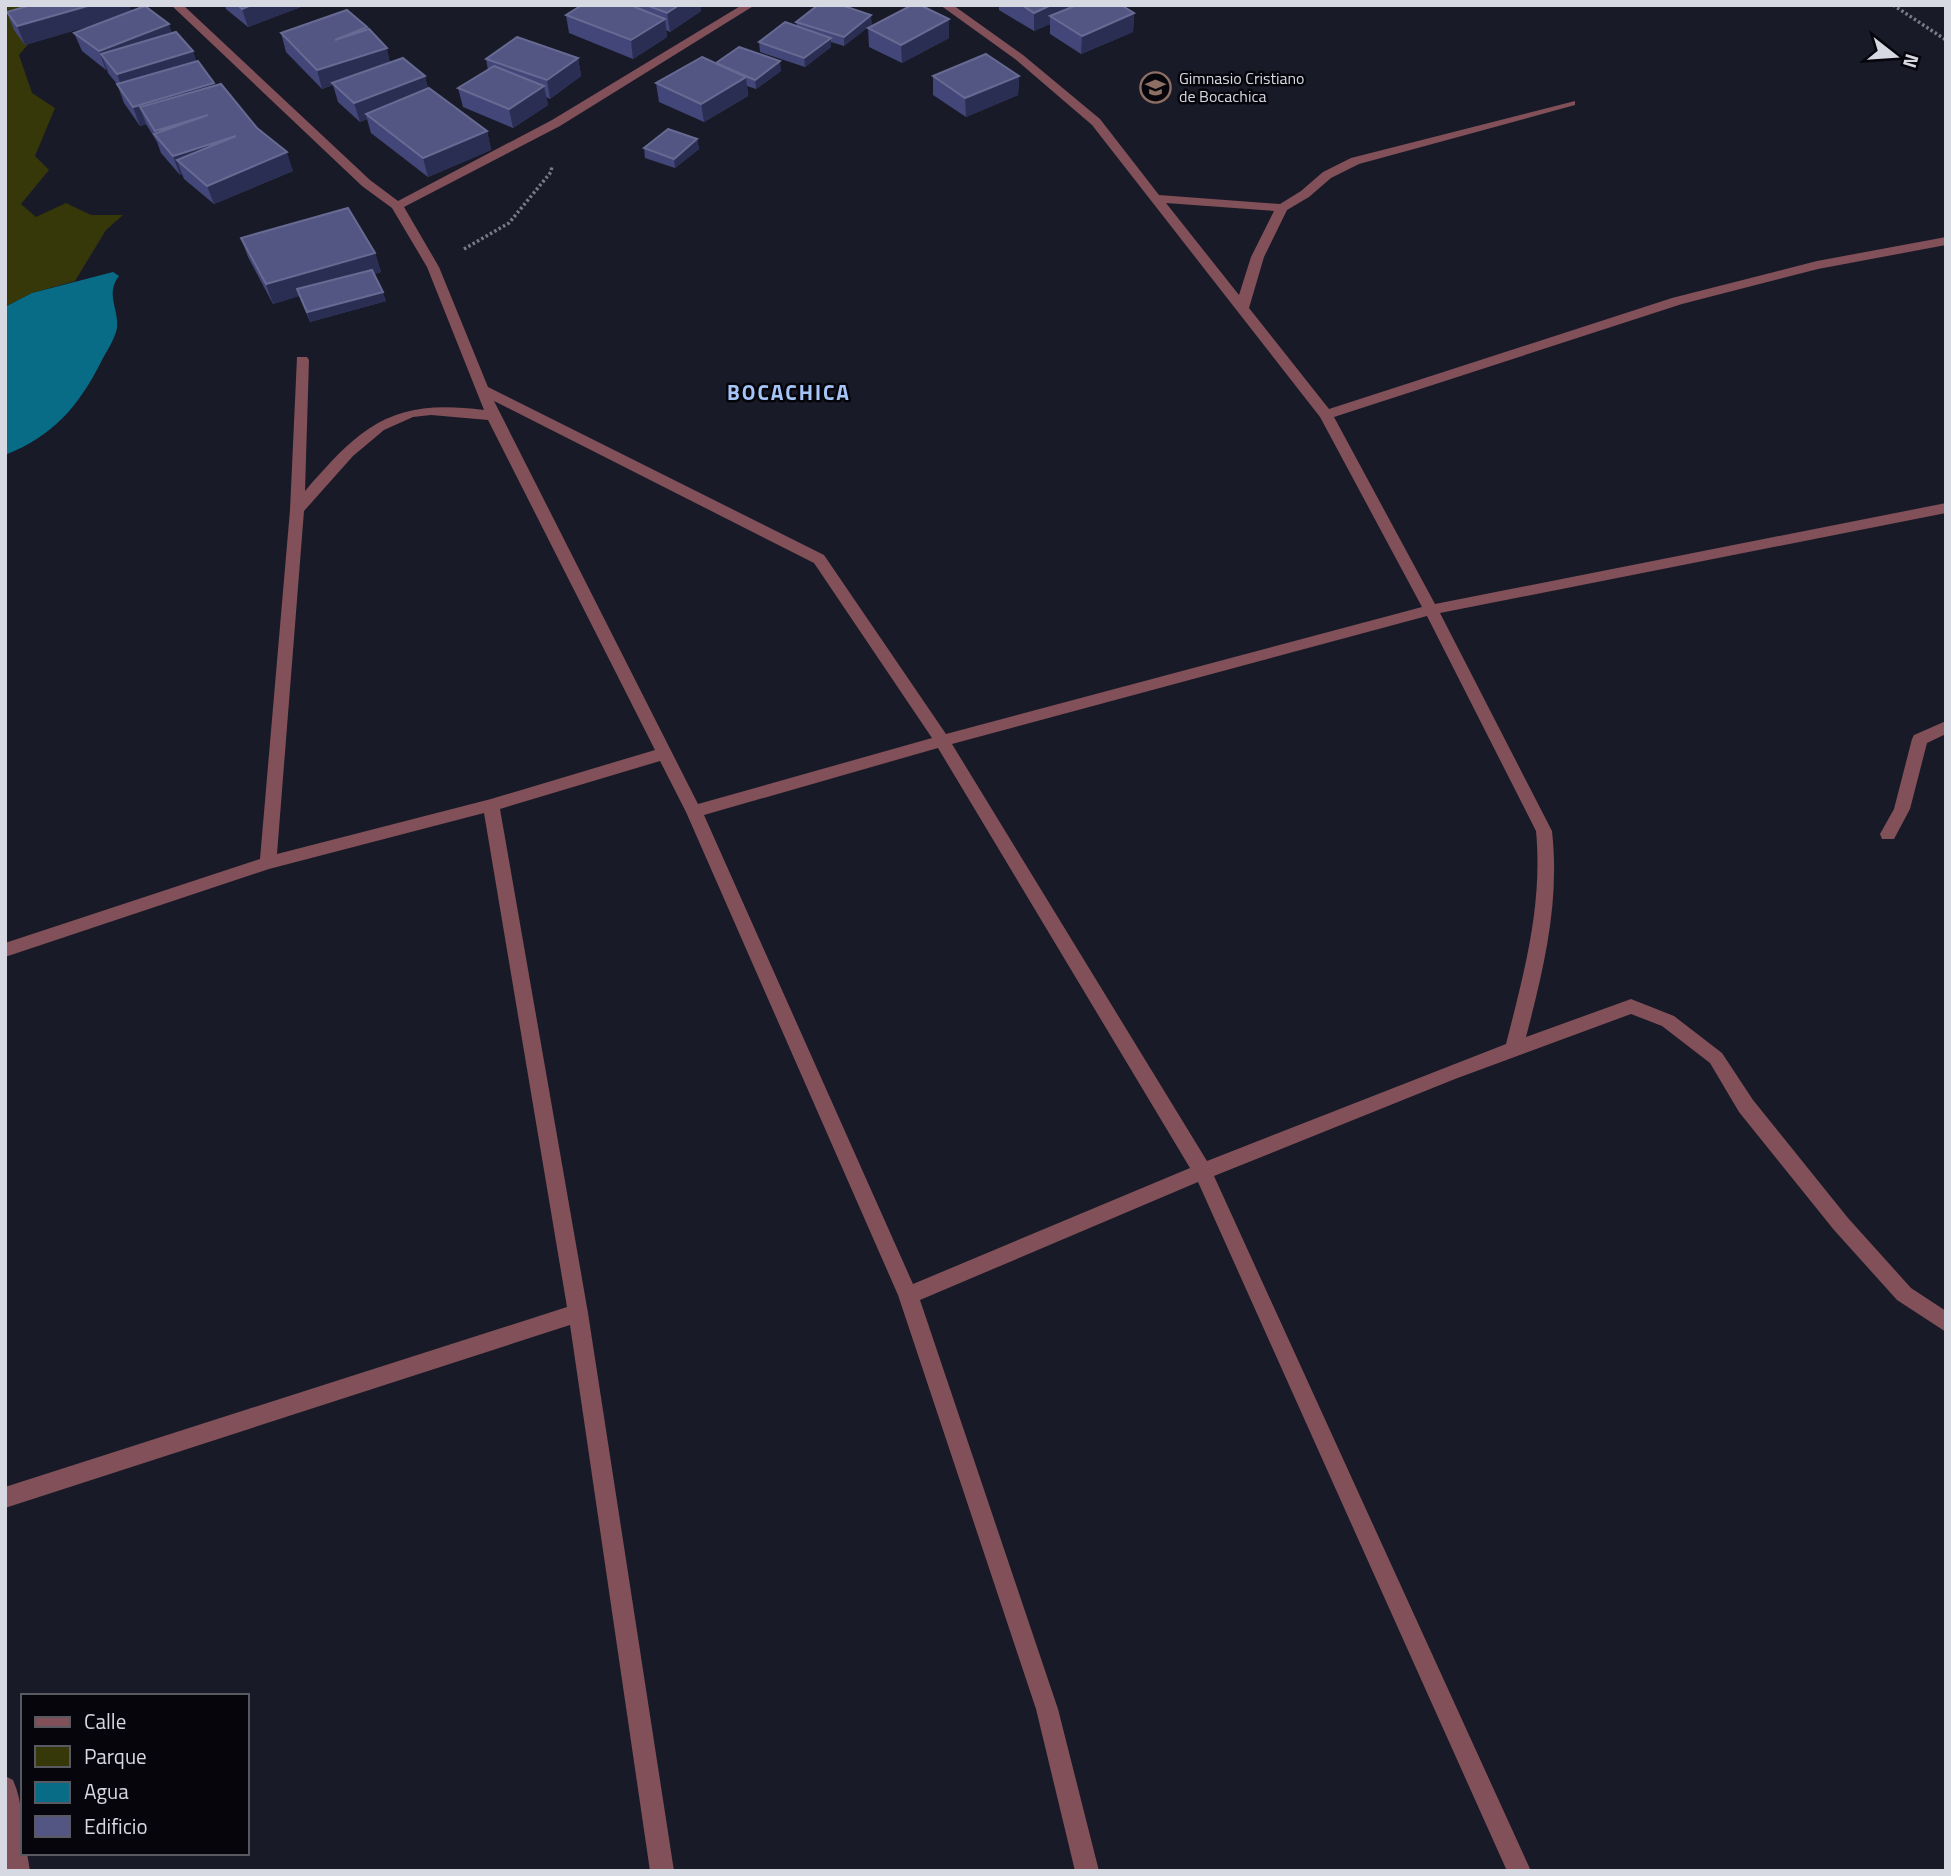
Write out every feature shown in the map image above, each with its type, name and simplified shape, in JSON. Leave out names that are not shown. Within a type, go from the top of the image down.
[{"type":"street","points":[[176,5],[366,183],[397,206],[433,267],[493,416],[694,812],[908,1295],[1048,1709],[1087,1871]]},
{"type":"street","points":[[397,206],[556,123],[750,5]]},
{"type":"street","points":[[945,5],[1019,57],[1096,122],[1326,415],[1431,610],[1544,831],[1548,858],[1546,917],[1514,1047]]},
{"type":"street","points":[[1242,310],[1248,279],[1265,236],[1282,208],[1305,194],[1327,174],[1355,161],[1571,103]]},
{"type":"street","points":[[1157,198],[1218,205],[1282,208]]},
{"type":"street","points":[[1326,415],[1677,301],[1817,265],[1946,241]]},
{"type":"street","points":[[268,863],[297,510],[302,360]]},
{"type":"street","points":[[483,390],[819,559],[942,741],[1202,1171],[1519,1871]]},
{"type":"street","points":[[297,510],[334,466],[376,430],[410,413],[454,411],[493,416]]},
{"type":"street","points":[[694,812],[942,741],[1431,610],[1946,508]]},
{"type":"street","points":[[1888,834],[1902,809],[1920,739],[1946,727]]},
{"type":"street","points":[[5,950],[268,863],[491,805],[666,753]]},
{"type":"street","points":[[491,805],[578,1313],[663,1871]]},
{"type":"street","points":[[908,1295],[1202,1171],[1514,1047],[1631,1006],[1668,1021],[1716,1058],[1746,1106],[1841,1224],[1904,1294],[1946,1322]]},
{"type":"street","points":[[5,1498],[578,1313]]},
{"type":"street","points":[[5,1788],[19,1871]]},
{"type":"path","points":[[1893,5],[1946,40]]},
{"type":"path","points":[[433,267],[509,223],[551,172],[556,123]]},
{"type":"green space","points":[[5,5],[19,5],[51,17],[19,55],[32,93],[55,108],[35,156],[49,170],[21,204],[36,217],[66,203],[91,215],[123,215],[106,230],[75,281],[32,293],[5,307]]},
{"type":"water","points":[[113,272],[119,276],[113,289],[117,328],[92,378],[73,406],[50,429],[37,439],[5,455],[5,307],[32,293]]},
{"type":"building","points":[[31,5],[91,5],[17,26],[7,12]]},
{"type":"building","points":[[582,5],[630,5],[665,19],[631,40],[566,15]]},
{"type":"building","points":[[646,5],[679,5],[667,13]]},
{"type":"building","points":[[818,5],[841,5],[871,15],[844,37],[796,22]]},
{"type":"building","points":[[912,5],[920,5],[949,19],[901,45],[868,28]]},
{"type":"building","points":[[1022,5],[1051,5],[1034,13]]},
{"type":"building","points":[[1077,5],[1121,5],[1134,13],[1082,36],[1050,16]]},
{"type":"building","points":[[145,6],[169,24],[99,51],[74,33]]},
{"type":"building","points":[[347,10],[367,27],[335,40],[369,29],[387,48],[317,70],[281,33]]},
{"type":"building","points":[[785,22],[831,38],[804,58],[759,42]]},
{"type":"building","points":[[176,32],[193,51],[117,74],[101,54]]},
{"type":"building","points":[[517,37],[578,58],[547,80],[486,59]]},
{"type":"building","points":[[739,47],[780,61],[755,80],[716,63]]},
{"type":"building","points":[[986,54],[1019,76],[965,98],[933,76]]},
{"type":"building","points":[[702,57],[746,77],[701,104],[656,83]]},
{"type":"building","points":[[403,58],[425,76],[354,103],[332,83]]},
{"type":"building","points":[[198,61],[214,83],[133,107],[117,84]]},
{"type":"building","points":[[494,66],[544,86],[509,109],[458,88]]},
{"type":"building","points":[[221,84],[257,128],[287,152],[207,186],[177,160],[236,136],[173,156],[154,134],[208,115],[155,131],[140,107]]},
{"type":"building","points":[[429,88],[487,131],[423,158],[366,114]]},
{"type":"building","points":[[668,129],[697,139],[674,159],[644,148]]},
{"type":"building","points":[[348,208],[375,253],[266,284],[241,238]]},
{"type":"building","points":[[372,270],[383,292],[307,312],[297,289]]},
{"type":"place","name":"Gimnasio Cristiano de Bocachica","points":[[1156,87]]},
{"type":"district","name":"BOCACHICA","points":[[789,392]]}]
